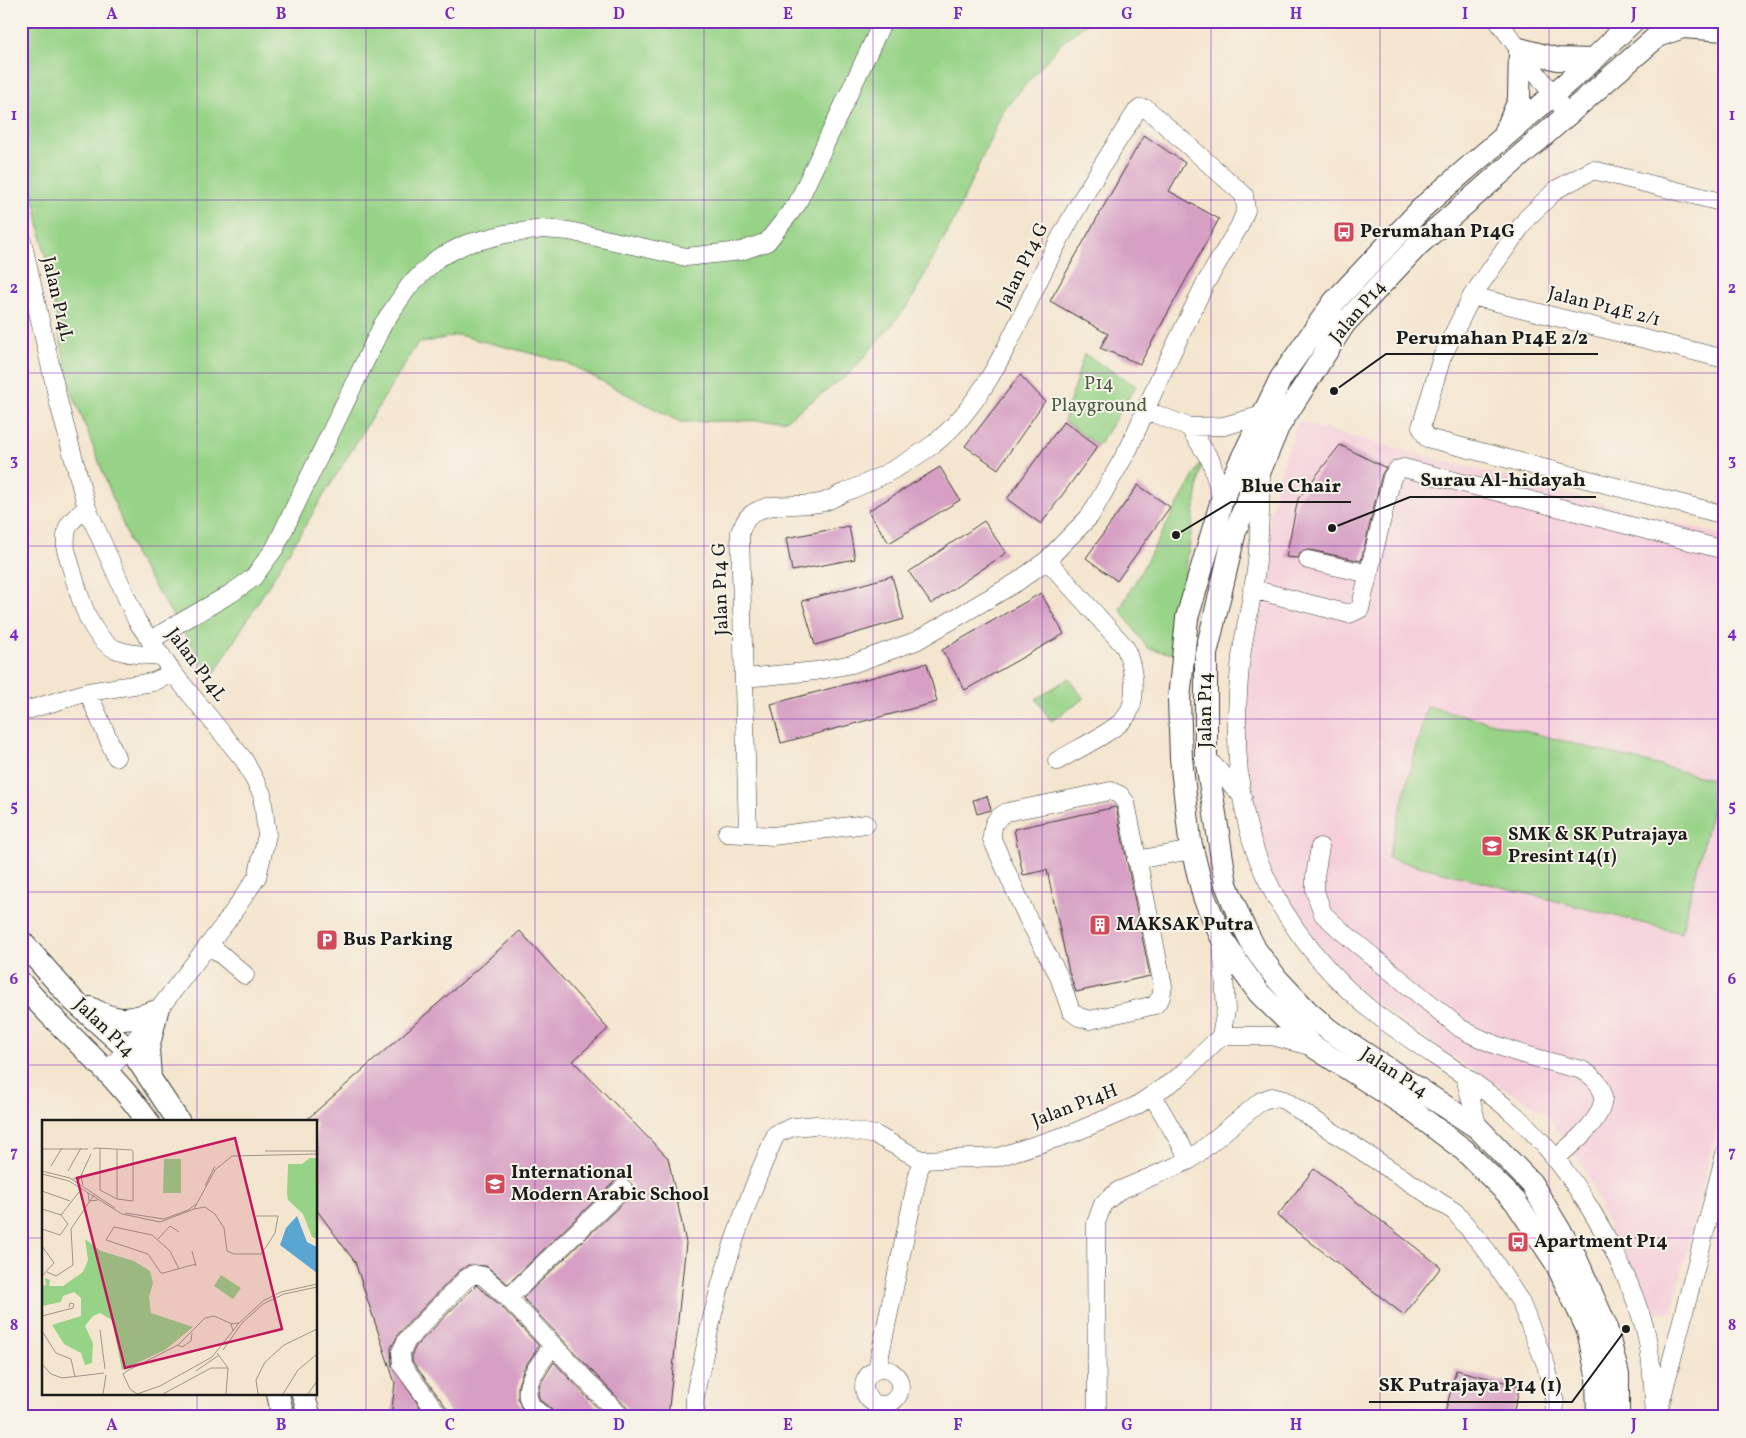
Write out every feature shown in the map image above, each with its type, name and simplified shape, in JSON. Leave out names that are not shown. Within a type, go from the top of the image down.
[{"type":"main road","name":"Jalan P14","points":[[1598,1417],[1598,1375],[1588,1330],[1556,1264],[1515,1201],[1464,1150],[1406,1106],[1314,1047],[1259,993],[1221,936],[1204,897],[1192,850],[1181,758],[1179,699],[1188,618],[1222,500],[1281,378],[1334,302],[1424,205],[1593,60],[1633,21]]},
{"type":"main road","name":"Jalan P14","points":[[1618,1417],[1618,1375],[1605,1324],[1574,1254],[1531,1183],[1478,1128],[1329,1030],[1307,1011],[1277,979],[1255,949],[1226,884],[1206,757],[1206,654],[1235,531],[1278,427],[1344,324],[1418,245],[1675,21]]},
{"type":"main road","points":[[1658,36],[1683,27],[1725,30]]},
{"type":"main road","points":[[1504,136],[1519,100],[1520,49],[1557,59],[1593,60]]},
{"type":"main road","name":"Jalan P14","points":[[21,941],[73,1000],[128,1049],[150,1077],[177,1120]]},
{"type":"main road","name":"Jalan P14","points":[[21,983],[106,1072],[146,1120]]},
{"type":"main road","points":[[73,1000],[109,1018],[129,1020],[157,1011]]},
{"type":"main road","points":[[150,1077],[148,1049],[157,1011]]},
{"type":"main road","points":[[278,1396],[283,1417]]},
{"type":"main road","points":[[304,1396],[310,1417]]},
{"type":"street","points":[[150,640],[230,594],[253,578],[275,548],[383,324],[409,286],[438,258],[466,244],[505,234],[543,229],[569,230],[686,257],[741,251],[767,242],[797,204],[883,21]]},
{"type":"street","points":[[1498,21],[1567,114]]},
{"type":"street","name":"Jalan P14 G","points":[[745,678],[816,671],[852,664],[916,641],[1017,582],[1047,560],[1090,516],[1129,448],[1145,410],[1206,284],[1240,225],[1246,210],[1244,195],[1147,109],[1141,108],[1136,112],[1082,197],[1038,280],[1010,341],[984,386],[963,414],[937,441],[908,462],[820,503],[760,509],[747,516],[740,532],[748,834]]},
{"type":"street","points":[[1725,203],[1593,170],[1557,188],[1528,218],[1472,296],[1442,357],[1425,411],[1422,427],[1427,438],[1725,515]]},
{"type":"street","name":"Jalan P14L","points":[[21,236],[59,404],[87,508],[137,621],[173,673],[244,760],[262,794],[267,835],[257,877],[209,944],[128,1049],[106,1072]]},
{"type":"street","name":"Jalan P14E 2/1","points":[[1472,296],[1725,359]]},
{"type":"street","points":[[1145,410],[1189,427],[1224,426],[1262,415]]},
{"type":"street","points":[[1189,427],[1211,461],[1222,500]]},
{"type":"street","points":[[1252,590],[1349,614],[1360,609],[1392,477],[1397,470],[1404,468],[1725,550]]},
{"type":"street","points":[[1261,469],[1260,533],[1241,655],[1237,714],[1237,759],[1248,826],[1264,876],[1284,912],[1313,951],[1345,987],[1374,1012],[1516,1115],[1555,1159],[1605,1235],[1627,1279],[1645,1331],[1653,1380],[1656,1417]]},
{"type":"street","points":[[87,508],[73,518],[68,526],[65,537],[66,550],[94,631],[103,642],[116,649],[133,654],[162,656]]},
{"type":"street","points":[[1047,560],[1125,647],[1131,661],[1134,693],[1130,707],[1122,722],[1057,761]]},
{"type":"street","points":[[1308,560],[1369,574]]},
{"type":"street","points":[[21,712],[88,692],[153,682],[173,673]]},
{"type":"street","points":[[88,692],[116,757]]},
{"type":"street","points":[[1206,757],[1243,797]]},
{"type":"street","points":[[1112,792],[1120,795],[1126,803],[1136,860],[1163,986],[1162,997],[1155,1005],[1090,1020],[1079,1017],[1071,1011],[1058,974],[1028,919],[992,840],[992,827],[997,817],[1006,812],[1112,792]]},
{"type":"street","points":[[727,833],[773,836],[866,824]]},
{"type":"street","points":[[1320,847],[1315,876],[1318,903],[1323,914],[1344,933],[1460,1028],[1497,1047],[1582,1070],[1594,1077],[1601,1087],[1603,1101],[1598,1115],[1590,1128],[1555,1159]]},
{"type":"street","points":[[1136,860],[1192,850]]},
{"type":"street","points":[[1221,936],[1226,1010],[1221,1036],[1272,1036],[1314,1047]]},
{"type":"street","points":[[209,944],[245,975]]},
{"type":"street","name":"Jalan P14H","points":[[921,1160],[998,1156],[1073,1133],[1136,1106],[1179,1077],[1221,1036]]},
{"type":"street","points":[[1465,1077],[1478,1128]]},
{"type":"street","points":[[1152,1095],[1190,1160]]},
{"type":"street","points":[[1097,1417],[1096,1223],[1103,1204],[1118,1191],[1190,1160],[1261,1100],[1272,1097],[1284,1100],[1455,1212],[1487,1250],[1520,1301],[1546,1364],[1555,1403],[1554,1417]]},
{"type":"street","points":[[696,1417],[695,1396],[710,1321],[754,1182],[776,1134],[793,1126],[816,1125],[876,1135],[921,1160],[877,1369]]},
{"type":"street","points":[[1656,1417],[1725,1154]]},
{"type":"street","points":[[508,1298],[623,1188]]},
{"type":"street","points":[[440,1417],[402,1365],[401,1352],[407,1340],[466,1279],[474,1274],[483,1276],[508,1298],[621,1417]]},
{"type":"street","points":[[544,1417],[530,1403],[528,1391],[531,1378],[553,1345]]},
{"type":"shaded area","name":"SMK & SK Putrajaya Presint 14(1)","points":[[1298,422],[1725,536],[1725,1095],[1672,1312],[1645,1313],[1584,1168],[1547,1114],[1450,1056],[1361,992],[1316,945],[1269,872],[1251,819],[1242,735],[1258,574],[1278,479]]},
{"type":"green space","points":[[21,21],[1090,21],[1061,43],[1003,111],[954,220],[908,306],[850,373],[786,420],[680,422],[565,362],[458,335],[417,344],[212,677],[135,556],[69,384],[21,128]]},
{"type":"green space","name":"P14 Playground","points":[[1084,354],[1136,386],[1098,446],[1064,421]]},
{"type":"green space","points":[[1202,461],[1173,654],[1147,648],[1120,609]]},
{"type":"green space","points":[[1069,678],[1084,699],[1051,721],[1036,699]]},
{"type":"green space","points":[[1427,706],[1719,781],[1681,933],[1388,858]]},
{"type":"building","points":[[1144,135],[1185,163],[1169,191],[1219,219],[1140,364],[1100,348],[1108,334],[1050,301]]},
{"type":"building","points":[[1020,375],[1045,401],[998,469],[965,446]]},
{"type":"building","points":[[1064,421],[1098,446],[1041,524],[1007,499]]},
{"type":"building","points":[[1340,445],[1386,468],[1382,474],[1361,561],[1310,550],[1301,552],[1298,558],[1286,557],[1298,499]]},
{"type":"building","points":[[940,467],[960,500],[889,543],[868,511]]},
{"type":"building","points":[[1138,485],[1170,507],[1117,581],[1086,558]]},
{"type":"building","points":[[984,521],[1006,553],[931,604],[909,572]]},
{"type":"building","points":[[849,526],[855,559],[792,571],[786,538]]},
{"type":"building","points":[[892,576],[904,619],[815,645],[802,601]]},
{"type":"building","points":[[1041,593],[1064,634],[965,690],[942,650]]},
{"type":"building","points":[[927,663],[937,702],[781,743],[771,704]]},
{"type":"building","points":[[987,796],[991,810],[977,814],[973,800]]},
{"type":"building","name":"MAKSAK Putra","points":[[1116,807],[1150,976],[1076,992],[1069,972],[1047,870],[1023,875],[1014,829]]},
{"type":"building","name":"International Modern Arabic School","points":[[520,931],[608,1029],[573,1061],[668,1158],[686,1243],[668,1417],[631,1417],[629,1410],[523,1298],[630,1196],[633,1186],[626,1178],[616,1180],[508,1284],[486,1266],[468,1265],[458,1272],[399,1333],[391,1348],[392,1366],[427,1417],[391,1417],[395,1383],[355,1262],[318,1212],[318,1120],[306,1120]]},
{"type":"building","points":[[1314,1169],[1441,1267],[1404,1315],[1277,1216]]},
{"type":"building","points":[[476,1285],[501,1306],[539,1346],[524,1368],[518,1385],[518,1399],[527,1417],[450,1417],[449,1411],[412,1361],[412,1354],[416,1346]]},
{"type":"building","points":[[554,1362],[606,1417],[554,1417],[552,1410],[540,1400],[538,1394],[540,1384]]},
{"type":"building","points":[[1456,1370],[1520,1386],[1512,1417],[1444,1417]]},
{"type":"place","name":"Perumahan P14G","points":[[1344,232]]},
{"type":"place","name":"Perumahan P14E 2/2","points":[[1334,391]]},
{"type":"place","name":"Surau Al-hidayah","points":[[1332,528]]},
{"type":"place","name":"Blue Chair","points":[[1176,535]]},
{"type":"place","name":"SMK & SK Putrajaya Presint 14(1)","points":[[1492,846]]},
{"type":"place","name":"MAKSAK Putra","points":[[1100,925]]},
{"type":"place","name":"Bus Parking","points":[[327,940]]},
{"type":"place","name":"International Modern Arabic School","points":[[495,1184]]},
{"type":"place","name":"Apartment P14","points":[[1518,1242]]},
{"type":"place","name":"SK Putrajaya P14 (1)","points":[[1626,1329]]}]
